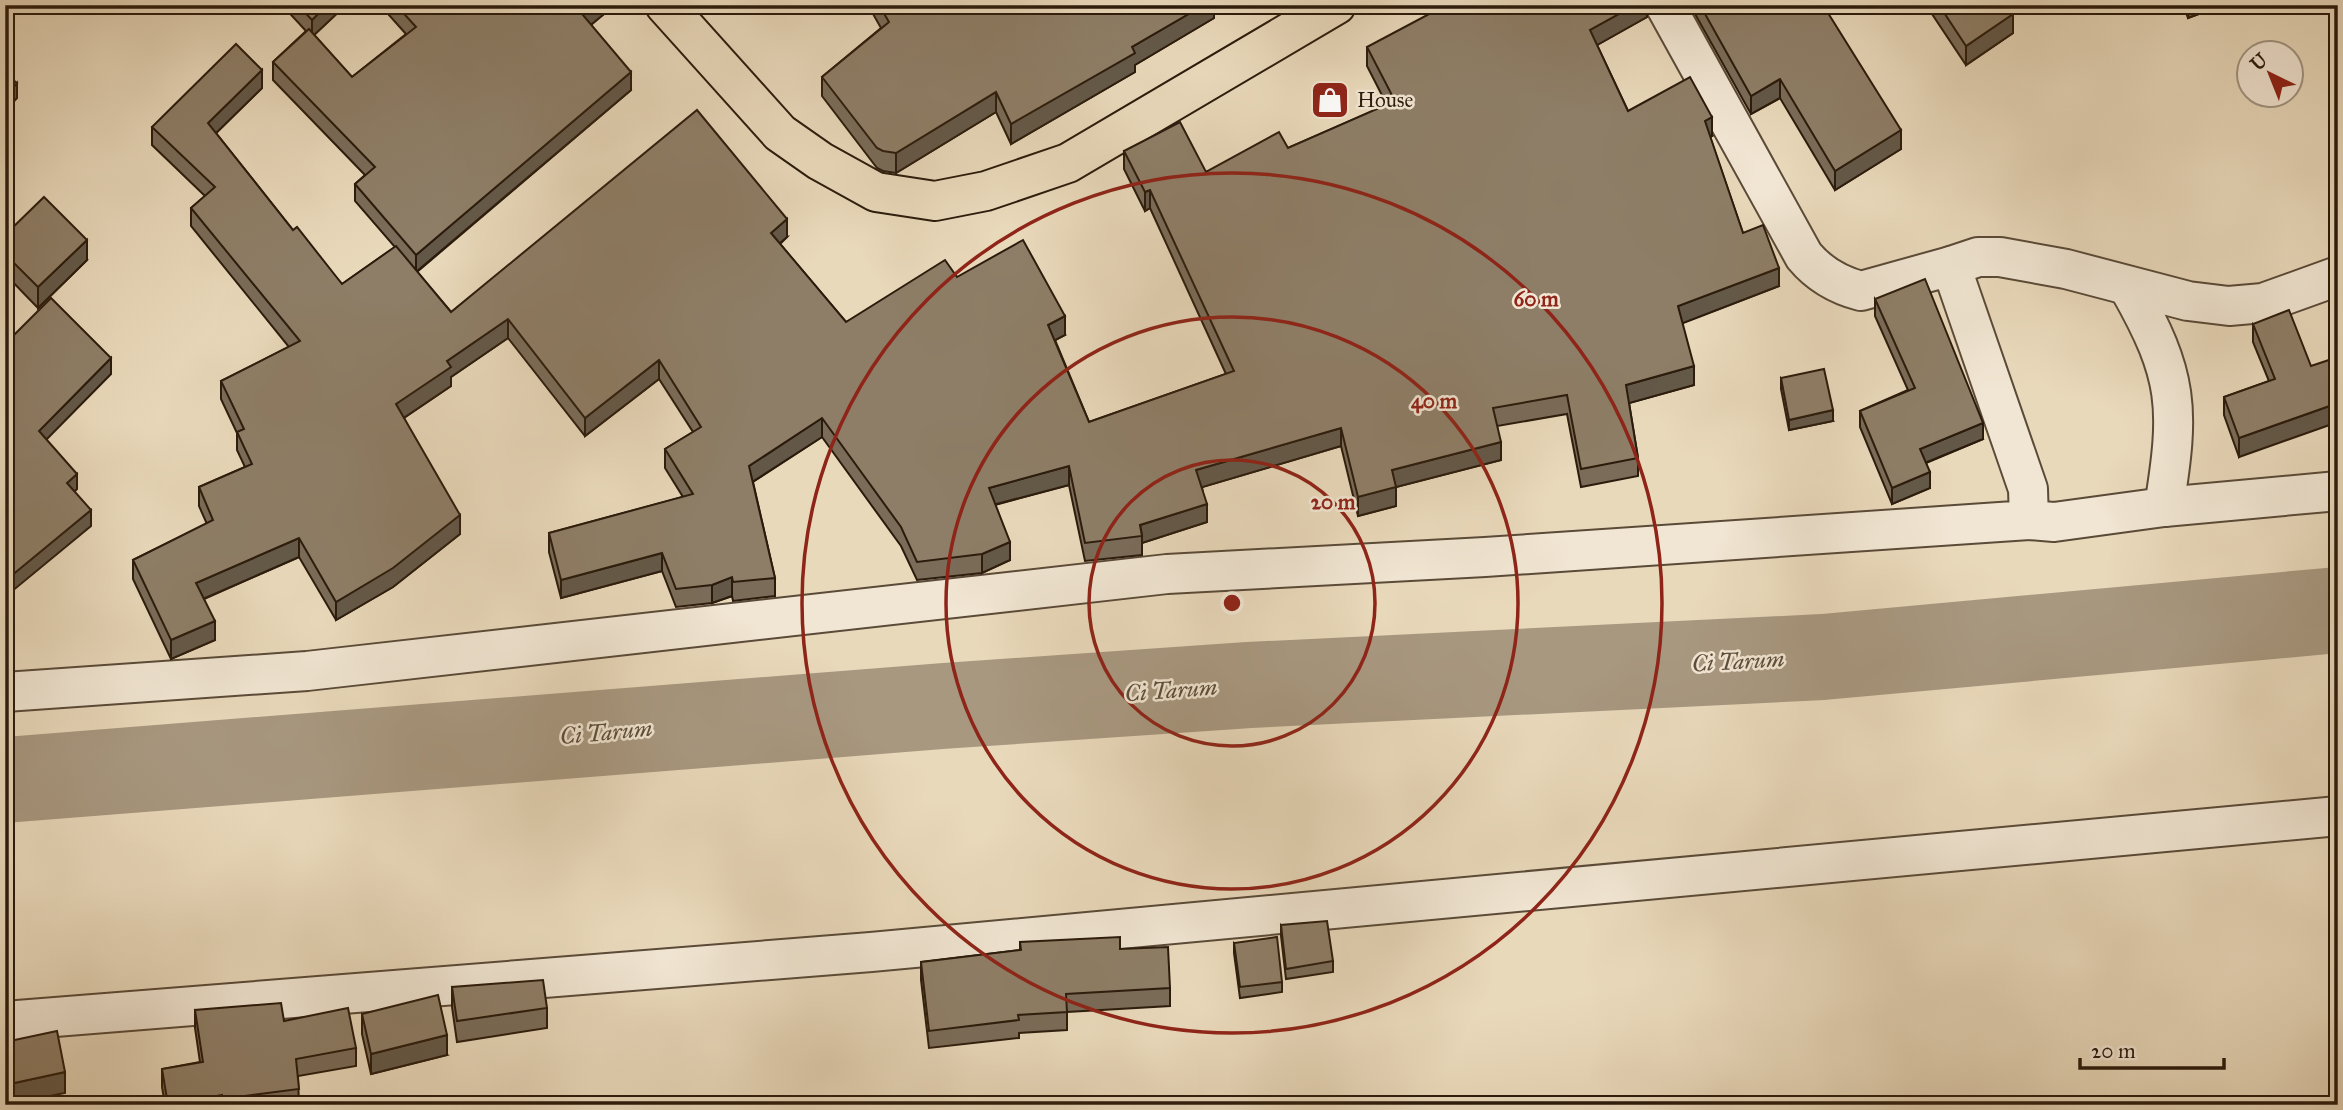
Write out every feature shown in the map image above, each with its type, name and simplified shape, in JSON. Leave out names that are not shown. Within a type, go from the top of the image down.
[{"type":"main road","points":[[665,5],[780,133],[820,161],[876,192],[935,201],[986,191],[1068,163],[1336,5]]},
{"type":"street","points":[[1665,5],[1804,256],[1815,269],[1849,288],[1861,291],[1978,257],[2000,257],[2066,269],[2129,288],[2229,306],[2263,303],[2338,276]]},
{"type":"street","points":[[1951,266],[2028,489],[2029,520]]},
{"type":"street","points":[[2129,288],[2154,332],[2172,389],[2172,455],[2164,507]]},
{"type":"street","points":[[5,692],[307,671],[1167,574],[1485,557],[2029,520],[2054,523],[2164,507],[2338,491]]},
{"type":"street","points":[[5,1021],[871,952],[2338,816]]},
{"type":"building","points":[[298,5],[327,5],[312,20]]},
{"type":"building","points":[[396,5],[593,5],[582,14],[631,72],[416,255],[355,184],[375,167],[273,62],[309,29],[352,77],[416,27]]},
{"type":"building","points":[[879,5],[1204,5],[1132,47],[1135,53],[1011,124],[996,92],[896,153],[877,148],[822,77],[889,22]]},
{"type":"building","points":[[1446,5],[1635,5],[1590,30],[1628,111],[1690,77],[1712,117],[1705,121],[1743,233],[1763,225],[1779,268],[1678,306],[1694,366],[1626,385],[1638,458],[1581,469],[1567,395],[1493,408],[1501,442],[1392,470],[1396,487],[1358,497],[1341,428],[1196,470],[1207,504],[1140,525],[1142,536],[1085,543],[1069,466],[989,488],[1010,542],[982,554],[917,562],[901,527],[822,418],[749,466],[775,578],[733,582],[732,577],[712,585],[676,589],[662,553],[561,580],[549,533],[693,494],[665,449],[701,427],[659,360],[585,418],[508,319],[447,361],[451,367],[396,404],[460,515],[393,568],[336,602],[299,538],[196,583],[215,621],[171,640],[133,560],[213,520],[199,487],[252,464],[237,432],[244,429],[221,381],[300,341],[191,208],[215,187],[152,127],[236,44],[262,70],[208,123],[293,230],[297,227],[342,284],[396,246],[451,312],[697,110],[787,219],[771,233],[846,322],[945,260],[957,277],[1023,240],[1065,316],[1048,325],[1089,422],[1234,371],[1150,190],[1145,192],[1124,151],[1180,122],[1206,172],[1279,132],[1288,148],[1395,101],[1367,47]]},
{"type":"building","points":[[1700,5],[1823,5],[1901,130],[1835,171],[1780,79],[1751,96]]},
{"type":"building","points":[[1939,5],[2007,5],[2013,14],[1966,46]]},
{"type":"building","points":[[5,73],[17,83],[5,97]]},
{"type":"building","points":[[44,197],[87,240],[38,287],[5,254],[5,235]]},
{"type":"building","points":[[1925,279],[1983,423],[1920,449],[1930,472],[1892,488],[1860,411],[1915,388],[1875,299]]},
{"type":"building","points":[[51,298],[111,358],[39,431],[77,474],[67,483],[91,510],[5,581],[5,344]]},
{"type":"building","points":[[2289,310],[2311,366],[2338,357],[2338,403],[2239,438],[2224,397],[2275,379],[2253,324]]},
{"type":"building","points":[[1824,369],[1833,410],[1789,420],[1781,378]]},
{"type":"building","points":[[1327,921],[1333,961],[1286,969],[1281,925]]},
{"type":"building","points":[[1120,937],[1120,949],[1168,947],[1170,988],[1066,994],[1067,1012],[1018,1015],[1019,1020],[929,1031],[921,962],[1021,950],[1020,942]]},
{"type":"building","points":[[1277,937],[1282,982],[1240,987],[1234,943]]},
{"type":"building","points":[[543,980],[547,1008],[457,1021],[452,987]]},
{"type":"building","points":[[438,995],[447,1035],[371,1054],[362,1014]]},
{"type":"building","points":[[281,1003],[284,1021],[348,1008],[356,1048],[296,1059],[299,1089],[222,1099],[222,1095],[168,1105],[162,1069],[203,1062],[195,1010]]},
{"type":"building","points":[[57,1031],[65,1072],[5,1085],[5,1042]]},
{"type":"waterway","name":"Ci Tarum","points":[[5,780],[943,706],[1249,685],[1823,657],[2338,610]]},
{"type":"place","name":"House","points":[[1330,100]]}]
